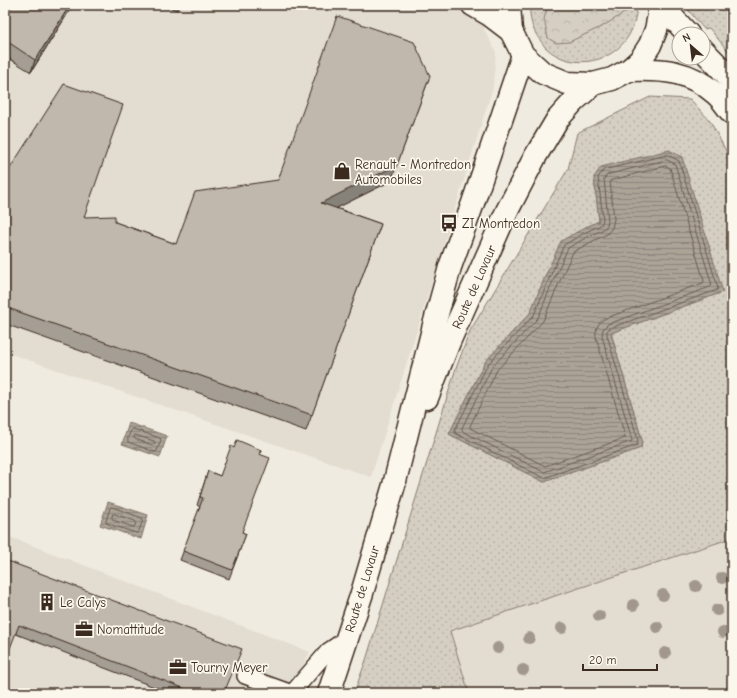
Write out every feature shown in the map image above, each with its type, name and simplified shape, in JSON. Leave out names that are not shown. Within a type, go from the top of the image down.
[{"type":"main road","points":[[473,5],[490,15],[511,31]]},
{"type":"main road","points":[[509,5],[511,31],[524,55],[543,73],[567,82],[593,84],[612,79],[629,70],[641,59],[650,45],[656,30],[659,5]]},
{"type":"main road","points":[[664,5],[681,26]]},
{"type":"main road","name":"Route de Lavaur","points":[[329,693],[362,593],[394,485],[450,267],[524,55]]},
{"type":"main road","points":[[711,58],[732,80]]},
{"type":"main road","points":[[629,70],[654,69],[675,71],[698,81],[717,95],[732,113]]},
{"type":"main road","name":"Route de Lavaur","points":[[394,485],[449,342],[507,211],[535,157],[557,120],[574,100],[593,84]]},
{"type":"lane","points":[[245,676],[292,693],[328,651],[347,638]]},
{"type":"shaded area","points":[[5,5],[491,5],[484,29],[496,52],[493,87],[371,477],[5,352]]},
{"type":"shaded area","points":[[5,535],[310,652],[288,693],[5,693]]},
{"type":"shaded area","points":[[732,538],[732,693],[469,693],[450,631]]},
{"type":"green space","points":[[530,5],[558,5],[547,9],[629,10],[629,5],[636,5],[636,11],[632,29],[625,41],[616,50],[605,56],[581,62],[568,60],[556,55],[545,47],[533,28]]},
{"type":"green space","points":[[558,5],[629,5],[629,10],[603,26],[569,42],[556,43],[548,38],[544,19],[547,9]]},
{"type":"green space","points":[[684,5],[732,5],[732,56],[711,30],[711,26],[702,26]]},
{"type":"green space","points":[[650,97],[690,99],[710,121],[732,162],[732,538],[450,631],[469,693],[354,693],[366,660],[455,371],[470,331],[568,169],[577,133]],"holes":[[[594,177],[723,292],[611,333],[642,440],[641,448],[544,482],[449,434],[485,362],[530,313],[561,242],[599,221]]]},
{"type":"water","points":[[669,150],[682,157],[723,292],[611,333],[642,440],[641,448],[544,482],[449,434],[485,362],[530,313],[561,241],[599,221],[594,177],[601,167]]},
{"type":"water","points":[[129,423],[167,436],[160,457],[122,444]]},
{"type":"water","points":[[108,502],[148,515],[141,539],[100,525]]},
{"type":"building","points":[[5,5],[70,5],[35,60],[5,40]]},
{"type":"building","points":[[337,16],[414,42],[430,76],[397,165],[321,203],[381,224],[312,415],[5,307],[5,176],[64,84],[123,105],[84,217],[115,216],[115,222],[176,244],[195,192],[278,180]]},
{"type":"building","points":[[5,95],[10,99],[5,107]]},
{"type":"building","points":[[237,440],[261,450],[259,454],[270,458],[242,532],[246,534],[232,570],[183,551],[203,498],[200,497],[208,471],[220,476],[231,446],[234,448]]},
{"type":"building","name":"Le Calys","points":[[5,560],[242,649],[224,693],[196,693],[19,625],[5,661]]},
{"type":"place","name":"Renault - Montredon Automobiles","points":[[342,171]]},
{"type":"place","name":"ZI Montredon","points":[[449,223]]},
{"type":"place","name":"Le Calys","points":[[47,602]]},
{"type":"place","name":"Nomattitude","points":[[84,629]]},
{"type":"place","name":"Tourny Meyer","points":[[178,667]]}]
